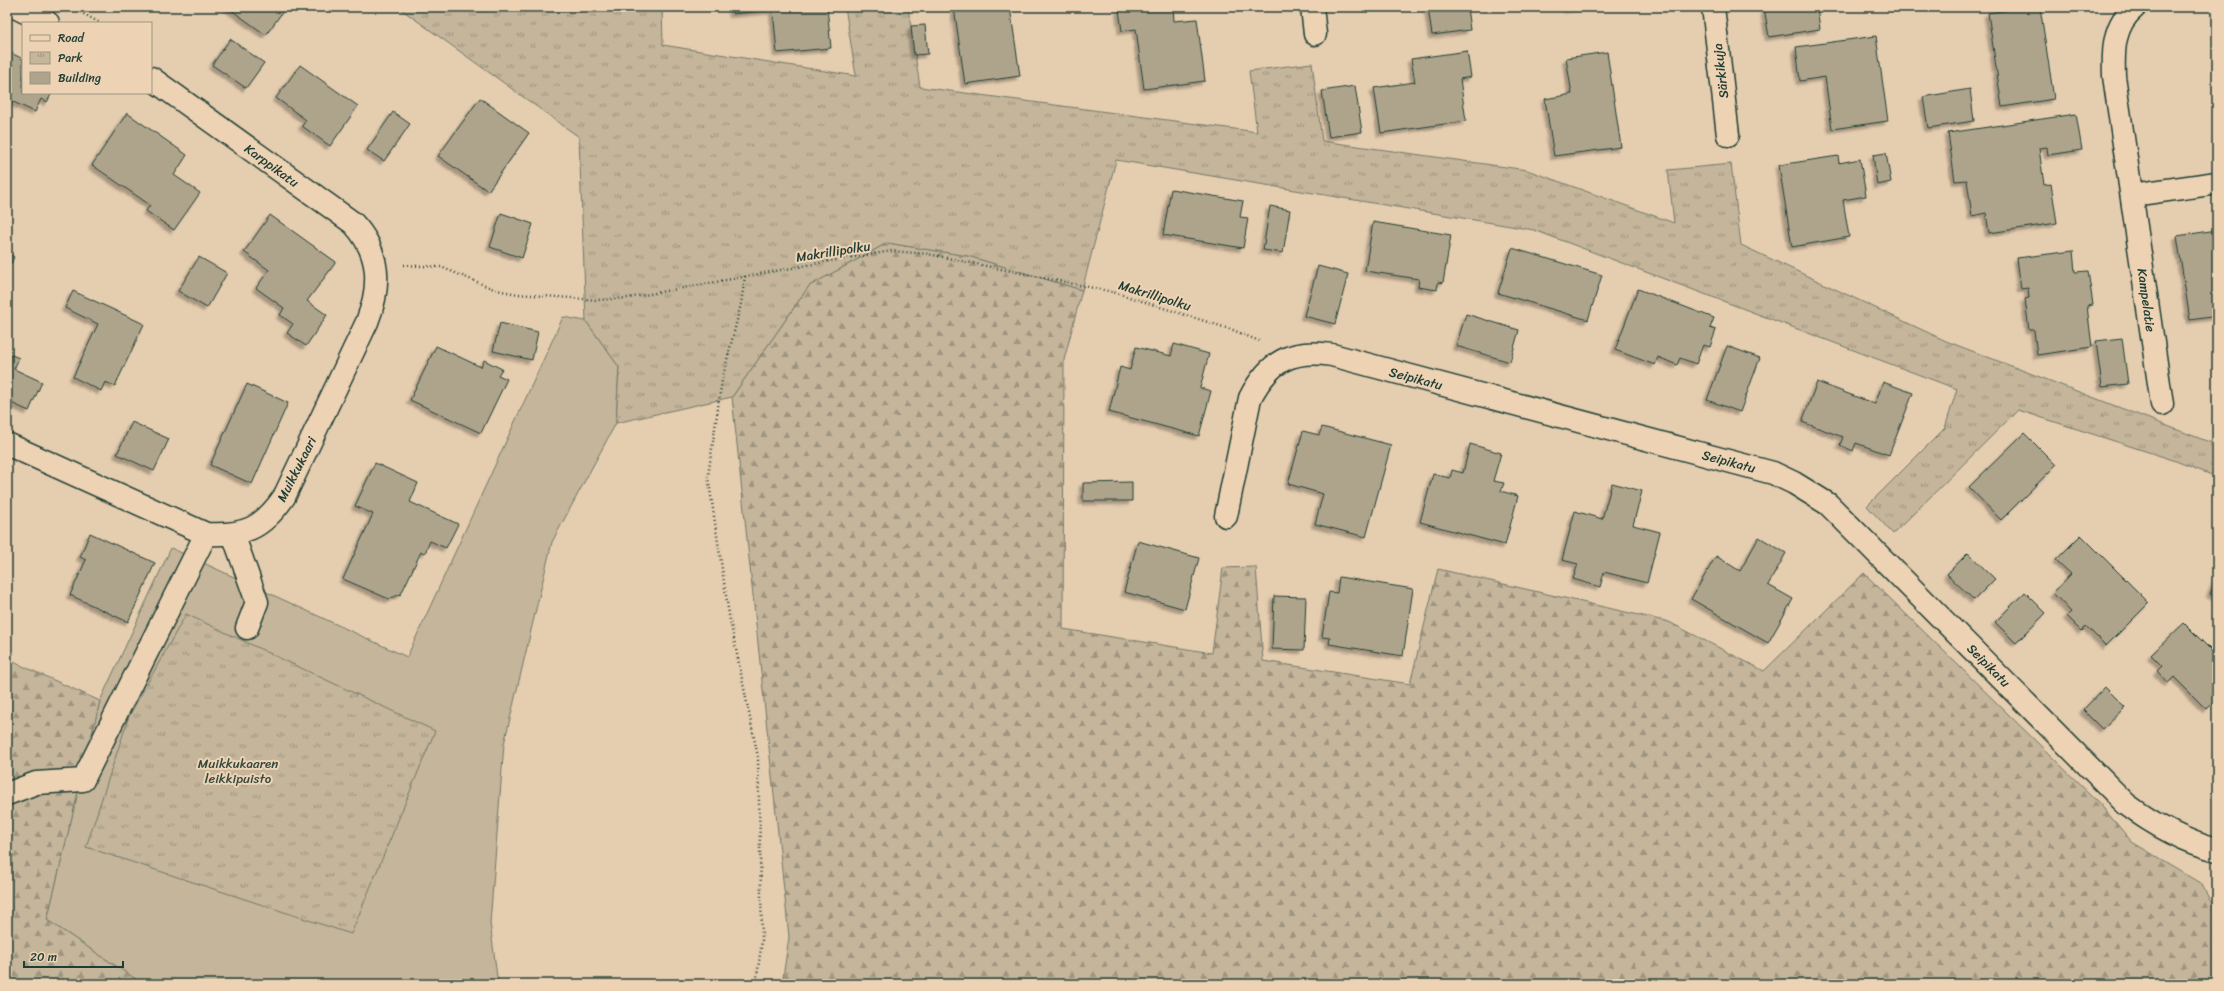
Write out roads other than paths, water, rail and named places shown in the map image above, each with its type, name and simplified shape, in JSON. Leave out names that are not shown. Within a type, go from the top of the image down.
[{"type":"street","points":[[15,7],[46,22]]},
{"type":"street","points":[[1312,7],[1316,34]]},
{"type":"street","name":"Särkikuja","points":[[1713,7],[1728,135]]},
{"type":"street","name":"Kampelatie","points":[[2134,7],[2120,22],[2115,40],[2113,58],[2114,76],[2162,404]]},
{"type":"street","name":"Karppikatu","points":[[152,79],[354,223],[364,234],[372,248],[376,266]]},
{"type":"street","points":[[2132,195],[2217,183]]},
{"type":"street","name":"Muikkukaari","points":[[7,444],[206,534],[242,533],[260,525],[273,512],[284,497],[367,322],[374,304],[376,266]]},
{"type":"street","name":"Seipikatu","points":[[1226,516],[1250,398],[1258,382],[1270,368],[1283,360],[1297,354],[1313,352],[1332,355],[1773,473],[1794,483],[1828,504],[2126,804],[2159,828],[2179,837],[2217,850]]},
{"type":"street","points":[[7,794],[36,783],[83,780],[206,534]]},
{"type":"street","points":[[233,534],[257,602],[247,628]]},
{"type":"park label","name":"Muikkukaaren leikkipuisto","points":[[238,770]]}]
